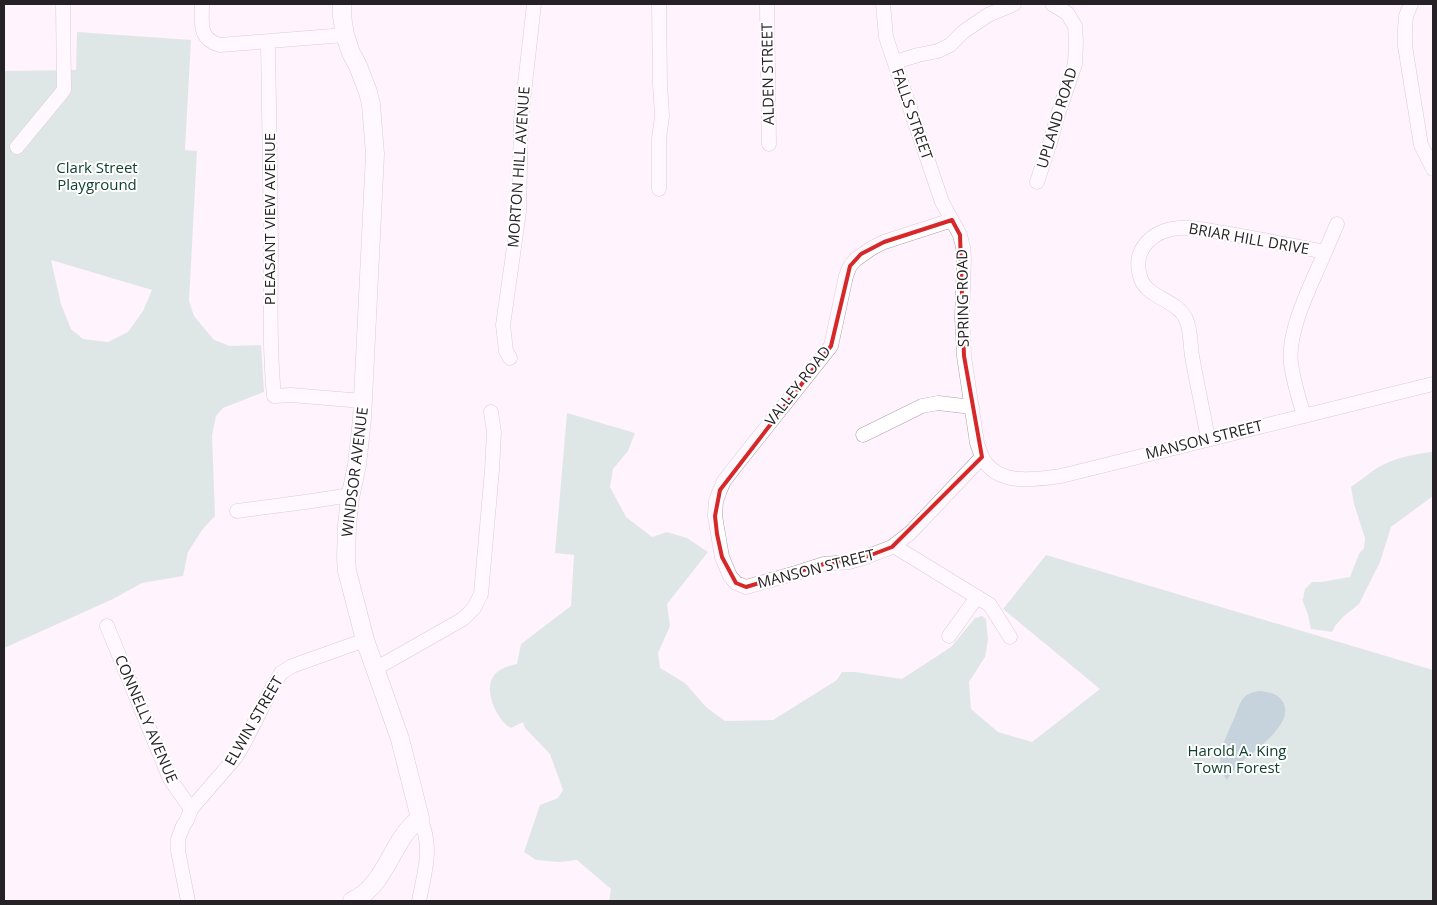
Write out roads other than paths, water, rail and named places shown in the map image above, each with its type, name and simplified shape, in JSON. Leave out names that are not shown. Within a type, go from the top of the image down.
[{"type":"street","points":[[17,147],[64,90],[63,4]]},
{"type":"street","points":[[202,4],[202,27],[205,36],[210,42],[220,45],[345,35]]},
{"type":"street","name":"WINDSOR AVENUE","points":[[342,4],[345,35],[368,92],[373,119],[374,154],[363,402],[357,465],[347,525],[347,571],[365,640],[400,739],[420,818],[426,831],[427,851],[419,901]]},
{"type":"street","name":"MORTON HILL AVENUE","points":[[510,358],[506,351],[503,325],[519,212],[521,120],[534,4]]},
{"type":"street","points":[[659,4],[662,116],[659,139],[659,190]]},
{"type":"street","name":"ALDEN STREET","points":[[768,4],[769,144]]},
{"type":"street","name":"FALLS STREET","points":[[883,4],[886,37],[942,202],[952,220]]},
{"type":"street","points":[[895,62],[938,51],[950,45],[963,32],[988,15],[1014,4]]},
{"type":"street","name":"UPLAND ROAD","points":[[1037,182],[1075,64],[1075,26],[1067,14],[1052,4]]},
{"type":"street","points":[[1411,4],[1406,16],[1405,46],[1422,145],[1433,169]]},
{"type":"street","name":"PLEASANT VIEW AVENUE","points":[[268,42],[270,324],[274,396],[291,395],[363,402]]},
{"type":"street","name":"SPRING ROAD","points":[[952,220],[963,247],[962,318],[964,356],[977,444],[982,457]]},
{"type":"street","name":"VALLEY ROAD","points":[[738,463],[831,346],[846,276],[855,260],[884,242],[952,220]]},
{"type":"street","points":[[1325,252],[1337,224]]},
{"type":"street","name":"BRIAR HILL DRIVE","points":[[1208,439],[1192,355],[1190,332],[1182,311],[1147,288],[1142,283],[1139,275],[1139,255],[1144,244],[1153,236],[1165,230],[1180,228],[1199,229],[1325,252],[1299,316],[1291,347],[1291,362],[1304,416]]},
{"type":"street","name":"MANSON STREET","points":[[738,463],[724,481],[720,490],[716,501],[715,516],[722,557],[730,576],[736,583],[746,586],[824,564],[849,562],[894,546],[910,533],[982,457],[986,464],[995,472],[1005,477],[1031,480],[1077,472],[1433,384]]},
{"type":"street","points":[[863,435],[922,406],[938,404],[972,407]]},
{"type":"street","points":[[375,669],[463,619],[474,608],[481,594],[492,470],[494,432],[491,412]]},
{"type":"street","points":[[237,511],[351,495]]},
{"type":"street","points":[[894,546],[990,605],[1010,637]]},
{"type":"street","points":[[949,636],[978,597]]},
{"type":"street","name":"CONNELLY AVENUE","points":[[106,626],[170,779],[191,809]]},
{"type":"street","name":"ELWIN STREET","points":[[188,901],[178,852],[178,839],[182,826],[187,820],[191,809],[244,745],[263,704],[281,674],[292,666],[365,640]]},
{"type":"street","points":[[352,901],[373,884],[388,865],[403,836],[420,818]]},
{"type":"water","points":[[1259,691],[1272,694],[1281,699],[1285,711],[1283,720],[1270,738],[1236,767],[1227,780],[1220,766],[1221,751],[1242,700],[1245,696]]},
{"type":"park label","name":"Clark Street Playground","points":[[97,176]]},
{"type":"park label","name":"Harold A. King Town Forest","points":[[1237,760]]}]
